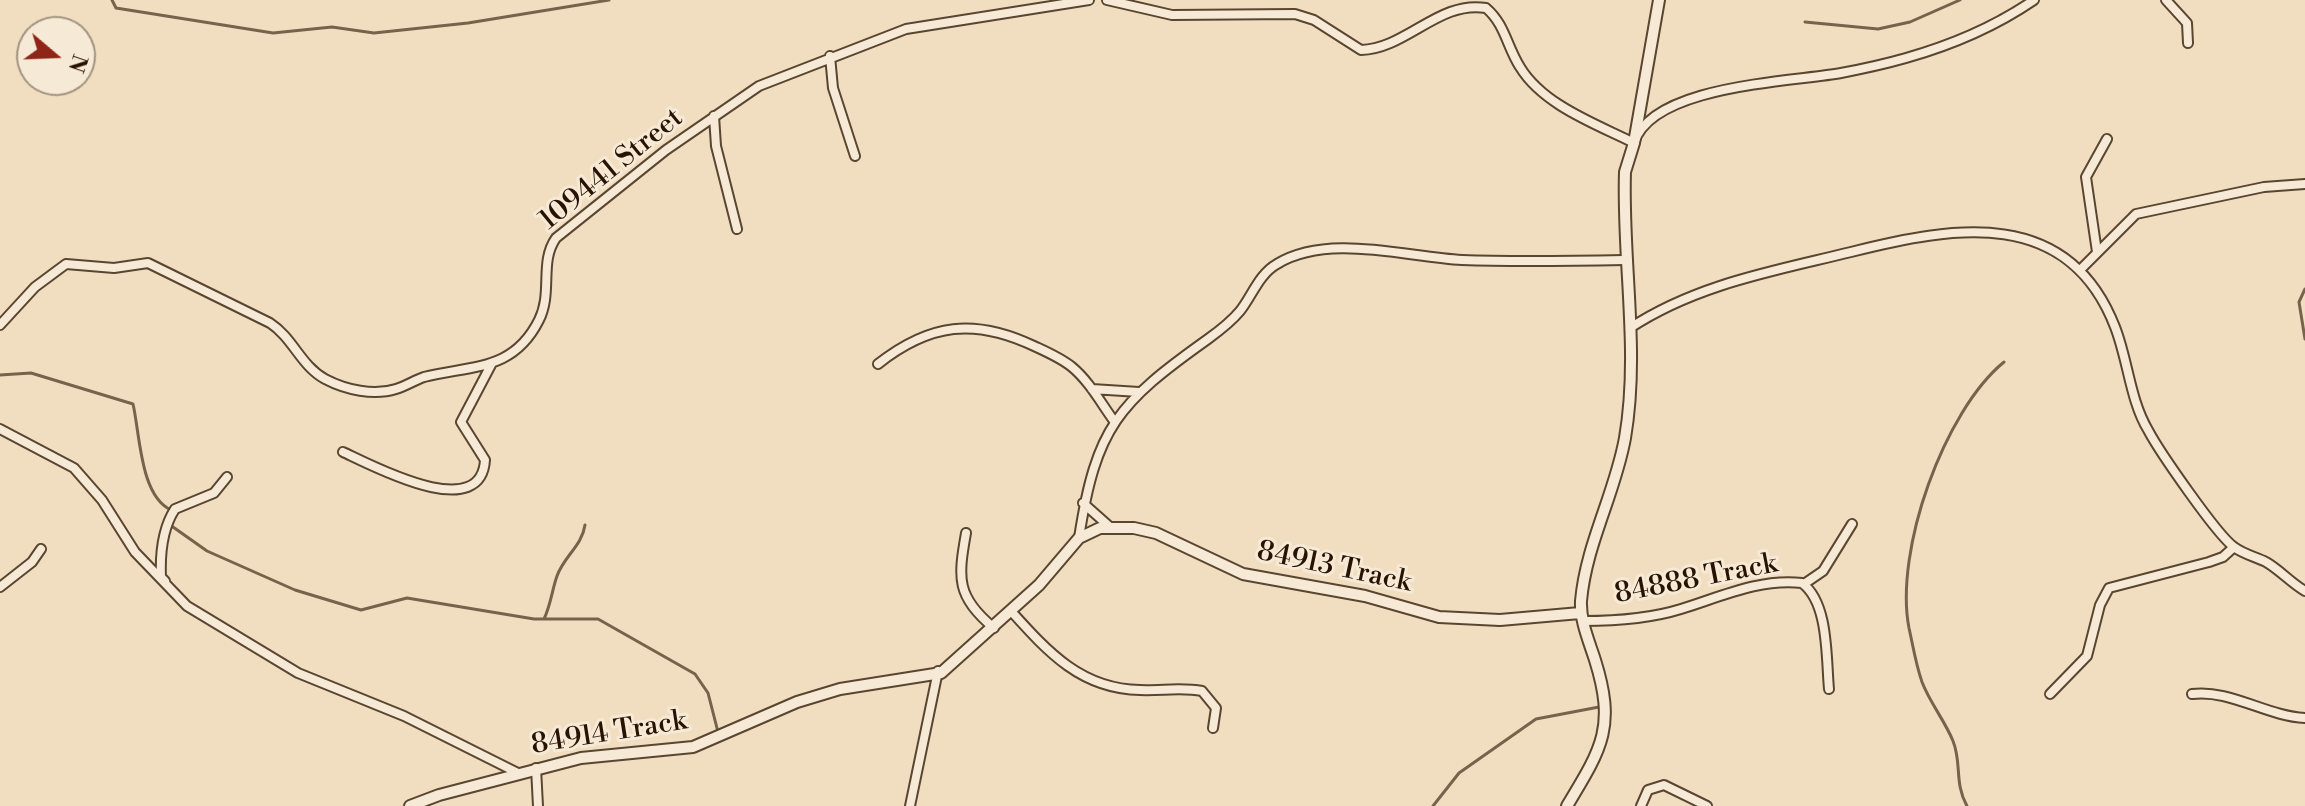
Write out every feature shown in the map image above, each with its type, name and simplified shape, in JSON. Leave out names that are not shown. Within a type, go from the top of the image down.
[{"type":"street","name":"109441 Street","points":[[0,325],[35,287],[66,264],[114,268],[142,263],[206,289],[270,323],[288,337],[310,368],[336,384],[380,392],[423,377],[492,364],[528,337],[539,319],[548,286],[547,253],[556,238],[714,116],[759,86],[830,56],[933,22],[1089,0]]},
{"type":"street","points":[[1107,0],[1172,15],[1295,14],[1314,20],[1361,50],[1382,46],[1463,5],[1486,8],[1503,29],[1519,66],[1534,84],[1588,121],[1634,143]]},
{"type":"street","points":[[1634,143],[1659,0]]},
{"type":"street","points":[[1567,806],[1599,748],[1607,713],[1605,691],[1582,617],[1590,549],[1616,478],[1625,438],[1631,376],[1625,260],[1625,172],[1638,131],[1654,118],[1692,100],[1765,81],[1839,73],[1903,59],[1984,29],[2034,0]]},
{"type":"street","points":[[2166,0],[2183,15],[2188,43]]},
{"type":"street","points":[[830,56],[833,88],[855,156]]},
{"type":"street","points":[[714,116],[716,146],[737,229]]},
{"type":"street","points":[[2097,252],[2090,223],[2086,177],[2107,139]]},
{"type":"street","points":[[2080,270],[2136,214],[2264,187],[2305,184]]},
{"type":"street","points":[[1630,328],[1676,300],[1716,286],[1900,239],[2017,235],[2047,245],[2080,270],[2108,310],[2146,429],[2234,547],[2267,563],[2305,591]]},
{"type":"street","points":[[1079,538],[1086,486],[1114,421],[1139,392],[1225,326],[1271,268],[1293,258],[1336,250],[1368,249],[1459,260],[1625,260]]},
{"type":"street","points":[[878,364],[917,341],[968,327],[983,327],[1061,359],[1076,369],[1114,421]]},
{"type":"street","points":[[343,452],[388,473],[439,489],[460,491],[470,488],[481,477],[485,460],[461,422],[492,364]]},
{"type":"street","points":[[1092,389],[1139,392]]},
{"type":"street","points":[[0,429],[74,468],[102,500],[152,573],[169,585]]},
{"type":"street","points":[[227,477],[214,493],[175,509],[168,520],[161,577],[187,606],[298,673],[404,716],[518,773]]},
{"type":"street","points":[[1083,503],[1110,527]]},
{"type":"street","points":[[1804,584],[1823,571],[1852,524]]},
{"type":"street","name":"84913 Track","points":[[944,669],[994,628],[1079,538],[1110,527],[1156,533],[1261,579],[1355,594],[1439,617],[1490,620],[1582,617]]},
{"type":"street","points":[[966,533],[960,581],[966,599],[994,628]]},
{"type":"street","points":[[2050,694],[2087,656],[2100,605],[2109,588],[2209,562],[2223,557],[2234,547]]},
{"type":"street","points":[[0,587],[32,562],[41,549]]},
{"type":"street","name":"84888 Track","points":[[1582,617],[1656,615],[1710,597],[1768,584],[1804,584],[1817,605],[1829,689]]},
{"type":"street","points":[[1011,611],[1072,671],[1099,685],[1126,690],[1202,691],[1216,708],[1213,728]]},
{"type":"street","points":[[910,805],[944,669]]},
{"type":"street","name":"84914 Track","points":[[410,806],[518,773],[581,758],[693,747],[797,702],[840,689],[913,680],[944,669]]},
{"type":"street","points":[[2192,694],[2220,695],[2270,714],[2305,718]]},
{"type":"street","points":[[536,768],[538,806]]},
{"type":"street","points":[[1641,806],[1648,790],[1664,785],[1707,806]]},
{"type":"waterway","points":[[112,0],[116,8],[273,33],[332,27],[374,33],[468,23],[609,0]]},
{"type":"waterway","points":[[1805,22],[1878,29],[1910,22],[1960,0]]},
{"type":"waterway","points":[[2305,289],[2299,302],[2305,339]]},
{"type":"waterway","points":[[1967,806],[1953,741],[1920,676],[1909,628],[1906,596],[1909,561],[1928,484],[1962,413],[1982,384],[2004,362]]},
{"type":"waterway","points":[[0,375],[31,373],[133,404],[147,478],[161,503],[171,510]]},
{"type":"waterway","points":[[544,619],[557,576],[585,525]]},
{"type":"waterway","points":[[173,527],[207,551],[295,590],[361,610],[407,598],[534,619],[598,619],[695,674],[708,693],[718,732]]},
{"type":"waterway","points":[[1433,806],[1459,773],[1536,719],[1599,707]]}]
